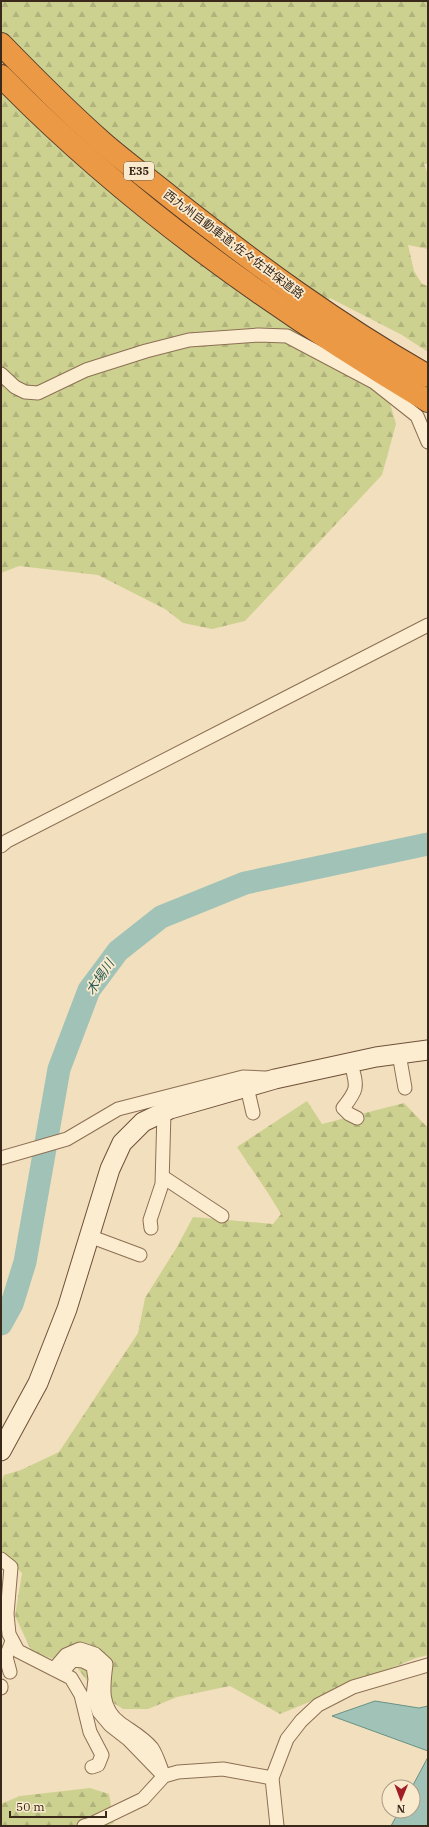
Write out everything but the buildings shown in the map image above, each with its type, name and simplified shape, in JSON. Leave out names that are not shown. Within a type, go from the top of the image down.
[{"type":"highway","name":"西九州自動車道;佐々佐世保道路","points":[[1,44],[46,90],[103,143],[224,239],[287,286],[394,356],[428,376]]},
{"type":"highway","name":"西九州自動車道;佐々佐世保道路","points":[[1,76],[88,160],[201,252],[373,368],[418,405]]},
{"type":"street","points":[[1,374],[20,390],[38,393],[86,370],[146,351],[189,340],[258,335],[287,336],[418,405],[428,414]]},
{"type":"street","points":[[418,405],[417,416],[428,442]]},
{"type":"street","points":[[1,846],[7,841],[428,625]]},
{"type":"street","points":[[1,1451],[38,1383],[67,1310],[110,1168],[122,1143],[144,1122],[164,1112],[275,1079],[351,1062],[428,1050]]},
{"type":"street","points":[[399,1054],[405,1088]]},
{"type":"street","points":[[351,1062],[357,1087],[352,1098],[343,1108],[349,1114],[357,1118]]},
{"type":"street","points":[[4,1158],[67,1139],[118,1109],[243,1077],[275,1079]]},
{"type":"street","points":[[247,1087],[253,1113]]},
{"type":"street","points":[[151,1228],[150,1220],[162,1184],[164,1112]]},
{"type":"street","points":[[162,1177],[222,1216]]},
{"type":"street","points":[[89,1236],[140,1255]]},
{"type":"street","points":[[1,1559],[11,1567],[6,1614],[6,1657],[10,1672]]},
{"type":"street","points":[[7,1637],[18,1651],[71,1678],[81,1695],[90,1732],[102,1755],[98,1765],[92,1767]]},
{"type":"street","points":[[57,1671],[66,1655],[80,1649],[95,1654],[106,1664],[103,1685],[105,1705],[119,1722],[136,1733],[152,1748],[164,1776]]},
{"type":"street","points":[[277,1826],[272,1778],[287,1739],[318,1705],[353,1687],[428,1665]]},
{"type":"street","points":[[84,1826],[143,1799],[164,1776],[178,1772],[223,1769],[272,1778]]},
{"type":"green space","points":[[1,1],[428,1],[428,164],[424,164],[428,174],[428,249],[408,245],[414,271],[422,284],[428,286],[428,352],[402,335],[330,298],[293,341],[388,396],[396,424],[382,475],[245,621],[212,629],[183,623],[165,609],[98,575],[19,566],[1,573]]},
{"type":"green space","points":[[307,1101],[322,1124],[404,1103],[428,1128],[428,1655],[416,1658],[280,1714],[230,1686],[177,1697],[148,1709],[123,1709],[95,1691],[76,1666],[32,1652],[15,1616],[22,1573],[1,1553],[1,1483],[4,1475],[21,1470],[59,1452],[138,1333],[145,1298],[177,1247],[193,1217],[273,1224],[281,1214],[237,1147]]},
{"type":"green space","points":[[90,1788],[109,1794],[114,1823],[107,1826],[1,1826],[1,1804],[20,1796]]},
{"type":"water","points":[[375,1701],[419,1708],[428,1706],[428,1751],[332,1716]]},
{"type":"water","points":[[428,1757],[428,1826],[391,1826],[395,1819],[421,1819],[421,1779],[416,1779]]},
{"type":"waterway","name":"木場川","points":[[1,1324],[12,1304],[25,1262],[59,1069],[89,990],[118,951],[161,917],[245,883],[428,844]]}]
